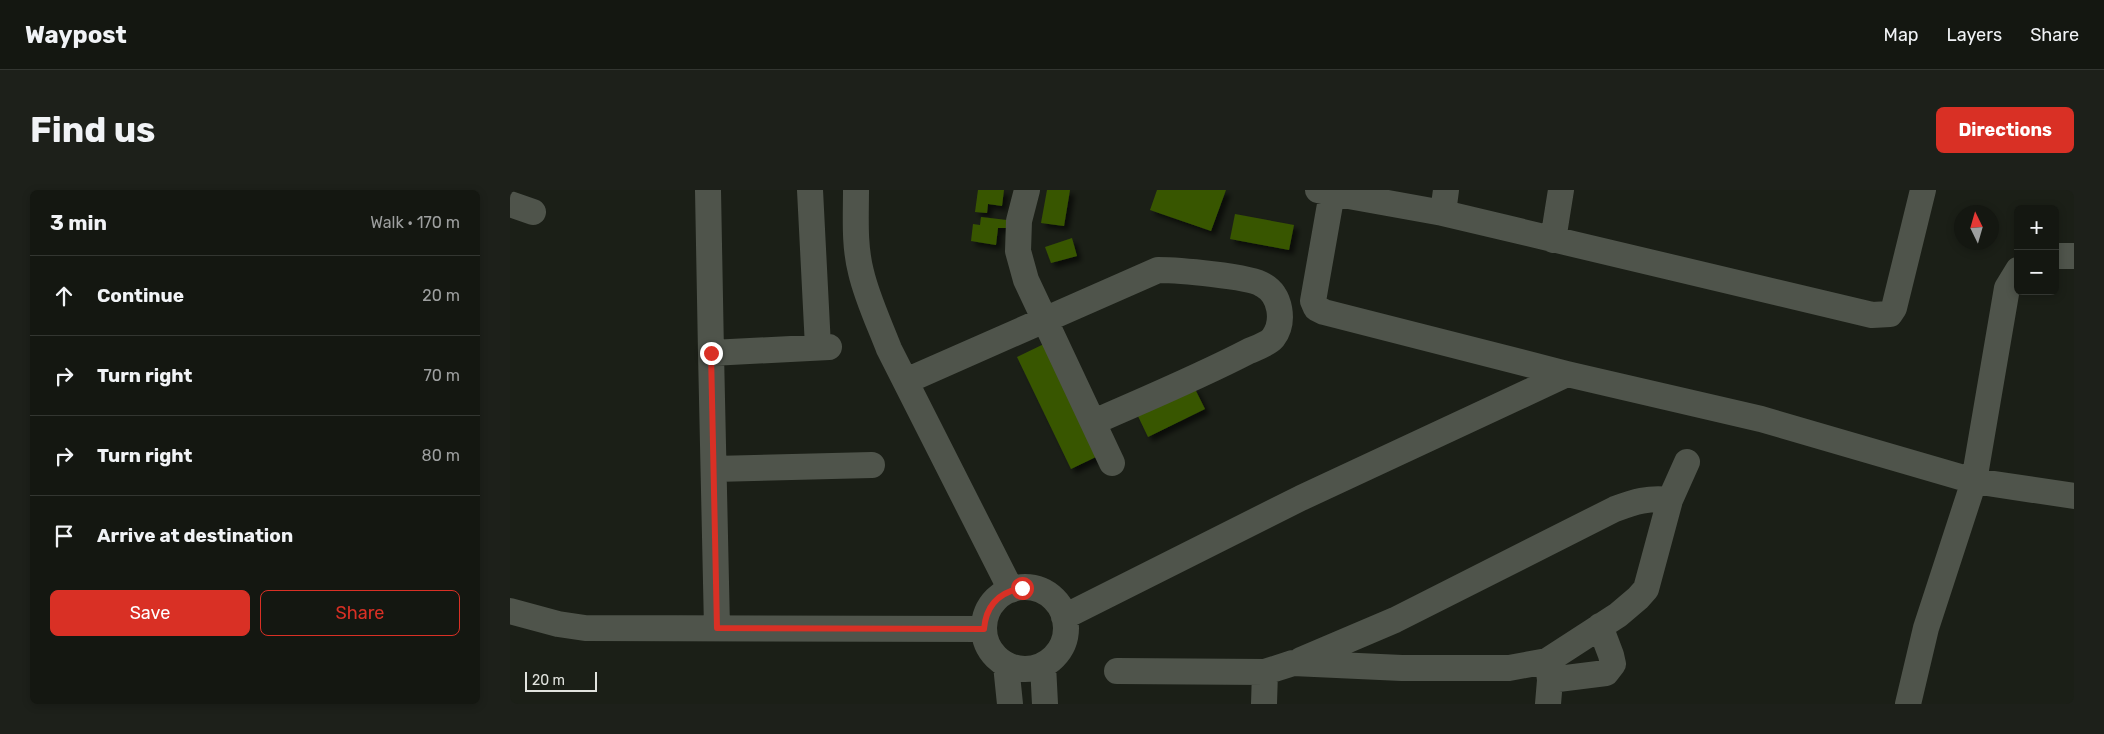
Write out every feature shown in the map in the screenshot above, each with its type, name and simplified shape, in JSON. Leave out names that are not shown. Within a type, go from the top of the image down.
[{"type":"street","points":[[708,190],[717,628]]},
{"type":"street","points":[[711,353],[823,347],[810,190]]},
{"type":"street","points":[[856,190],[856,234],[860,270],[872,308],[889,349],[1011,590]]},
{"type":"street","points":[[1028,190],[1019,221],[1018,251],[1026,280],[1112,463]]},
{"type":"street","points":[[1554,240],[1561,190]]},
{"type":"street","points":[[1923,190],[1899,293],[1890,314],[1872,316],[1554,240],[1444,202],[1327,191],[1313,301],[1316,308],[1324,312],[1567,374],[1760,419],[1974,481],[2074,496]]},
{"type":"street","points":[[2059,256],[2074,256]]},
{"type":"street","points":[[906,381],[1046,321],[1158,270],[1177,270],[1244,280],[1262,284],[1274,294],[1280,309],[1278,324],[1272,339],[1233,360],[1094,422]]},
{"type":"street","points":[[1908,704],[1926,628],[1974,481],[2007,288],[2014,277]]},
{"type":"street","points":[[1064,617],[1301,498],[1567,374]]},
{"type":"street","points":[[1548,681],[1600,626],[1630,605],[1646,589],[1670,500],[1687,462]]},
{"type":"street","points":[[714,469],[872,465]]},
{"type":"street","points":[[1117,671],[1265,672],[1293,663],[1395,620],[1615,509],[1642,500],[1656,498],[1670,500]]},
{"type":"street","points":[[1033,588],[1044,592],[1053,599],[1064,617],[1066,628],[1060,650],[1044,665],[1031,669],[1018,669],[1006,665],[997,659],[985,640],[984,629],[988,609],[1002,594],[1011,590],[1033,588]]},
{"type":"street","points":[[510,611],[558,624],[585,628],[984,629]]},
{"type":"street","points":[[1293,663],[1402,668],[1510,668],[1548,681],[1606,673],[1613,664],[1600,626]]},
{"type":"street","points":[[1006,665],[1010,704]]},
{"type":"street","points":[[1044,665],[1045,704]]},
{"type":"street","points":[[1264,704],[1265,672]]},
{"type":"building","points":[[978,190],[1004,190],[1002,206],[988,204],[987,213],[975,212]]},
{"type":"building","points":[[1047,190],[1070,190],[1064,226],[1041,223]]},
{"type":"building","points":[[1157,190],[1226,190],[1211,231],[1150,210]]},
{"type":"building","points":[[1235,214],[1294,225],[1289,250],[1230,239]]},
{"type":"building","points":[[981,217],[1007,220],[1007,228],[998,228],[996,245],[971,241],[973,224],[980,225]]},
{"type":"building","points":[[1072,238],[1077,256],[1051,263],[1045,247]]},
{"type":"building","points":[[1046,343],[1100,455],[1071,469],[1017,357]]},
{"type":"building","points":[[1194,387],[1205,409],[1148,437],[1137,414]]},
{"type":"route","points":[[711,353],[717,628],[984,629],[988,609],[994,601],[1002,594],[1022,588]]}]
